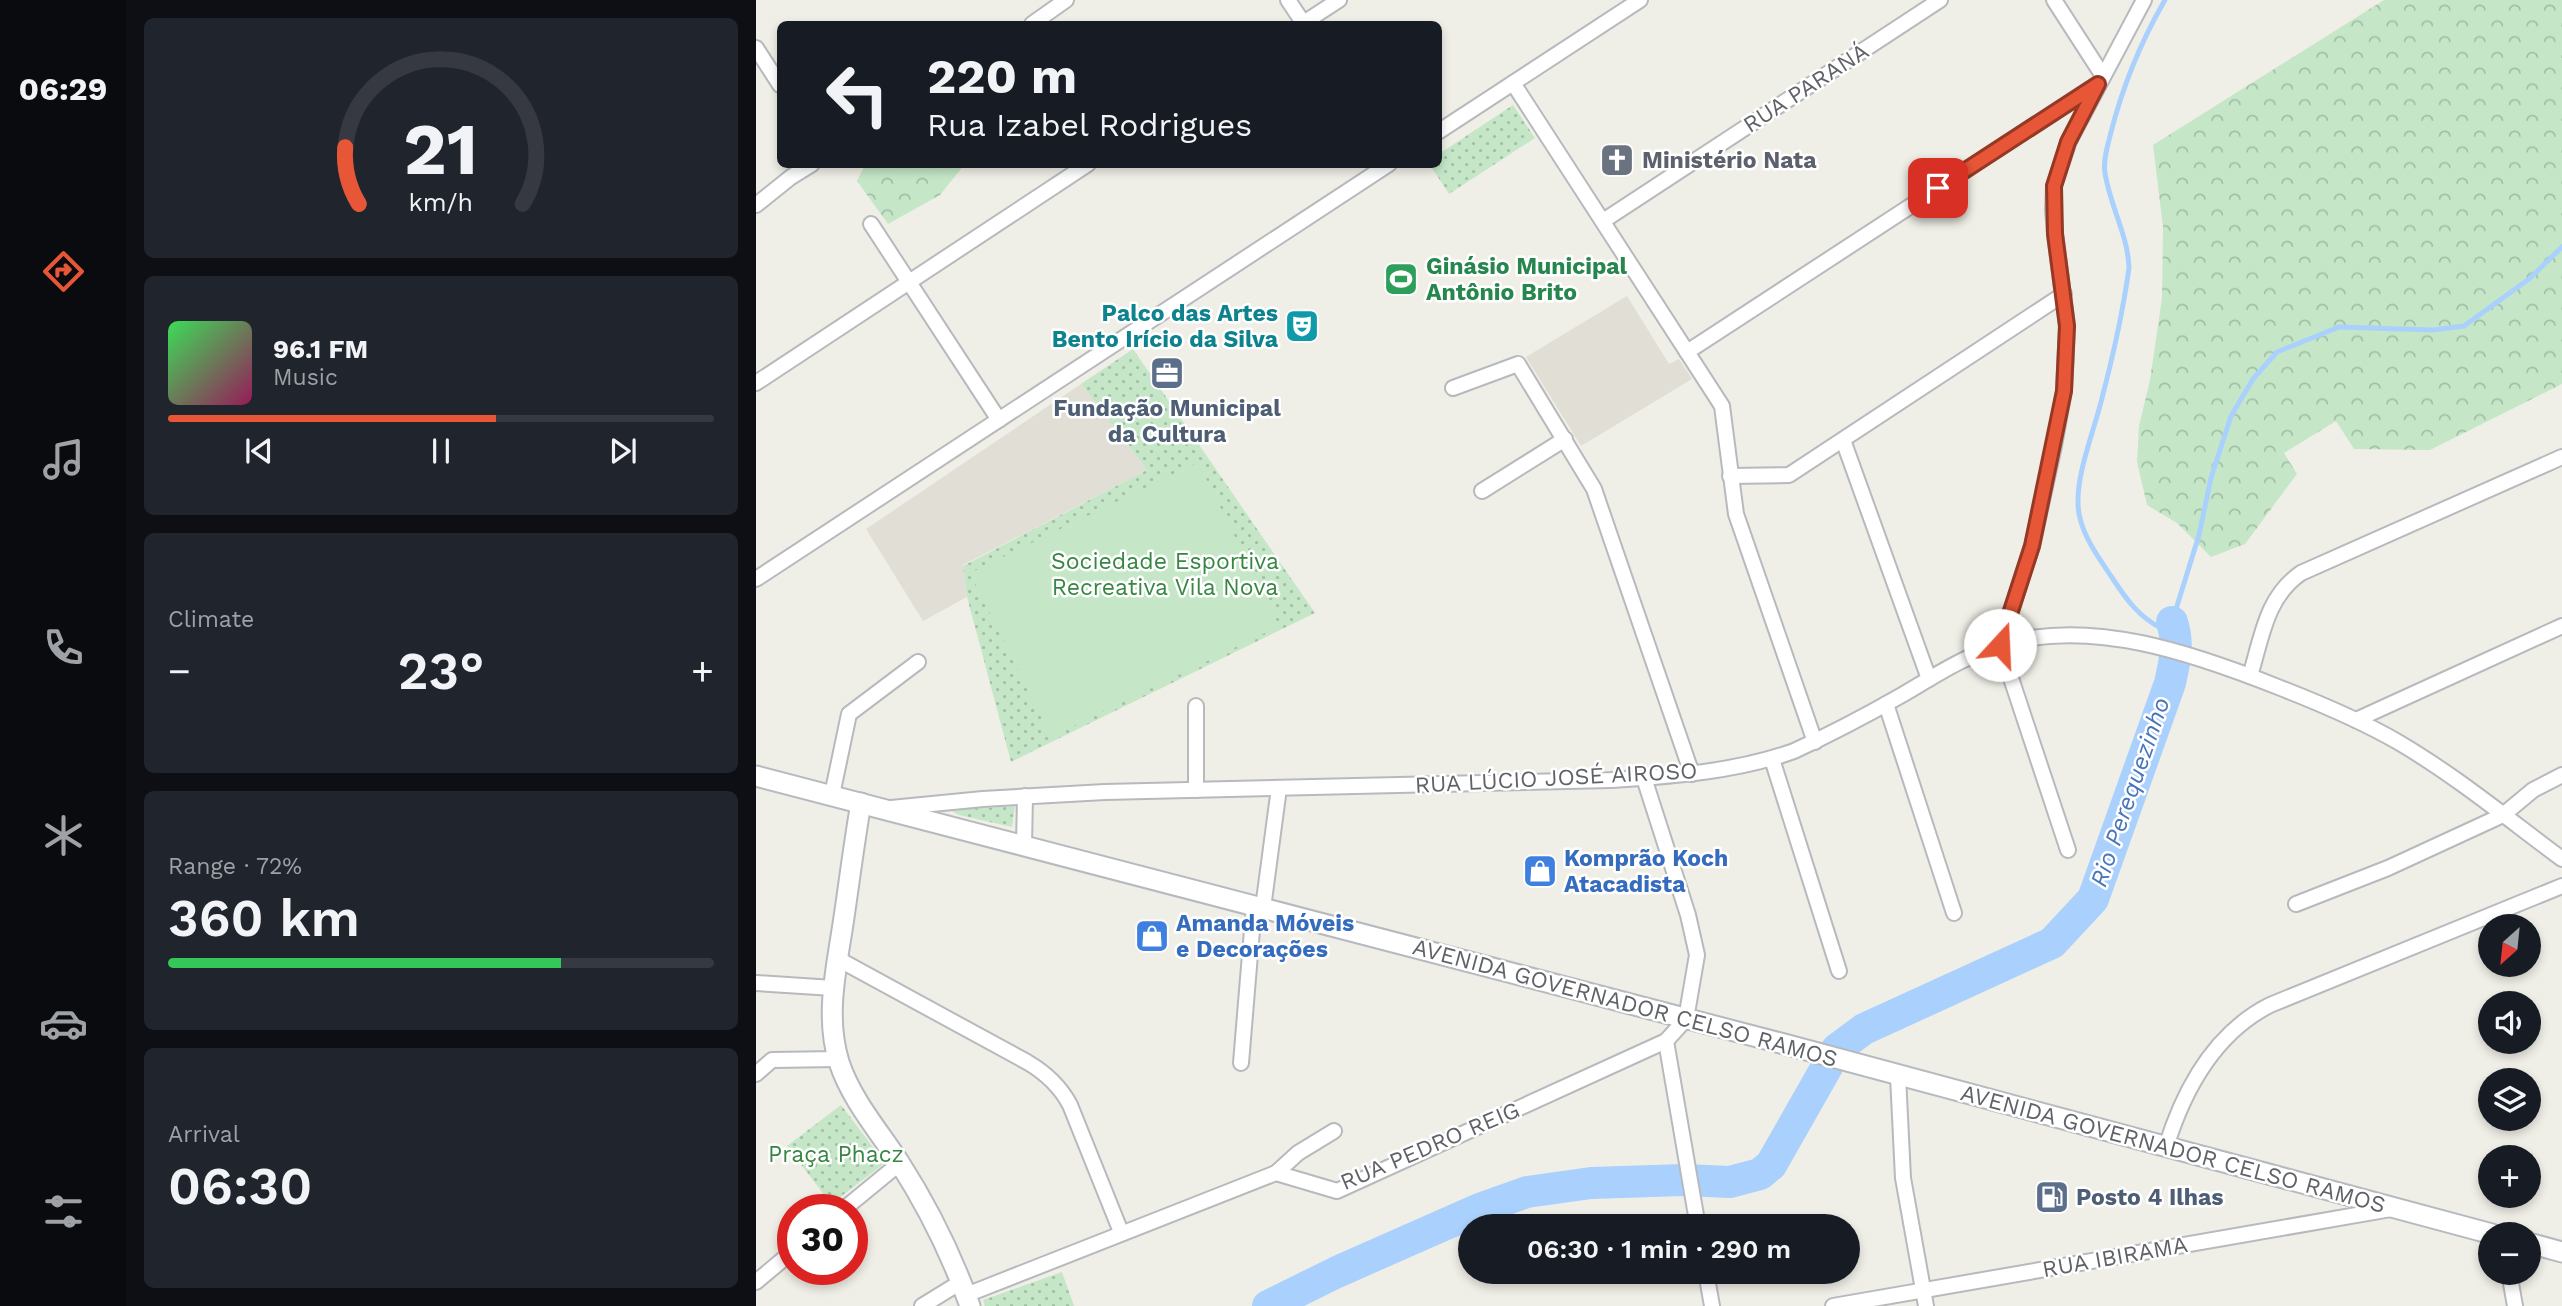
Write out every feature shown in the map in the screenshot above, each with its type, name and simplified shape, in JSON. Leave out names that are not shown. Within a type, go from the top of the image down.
[{"type":"main road","name":"AVENIDA GOVERNADOR CELSO RAMOS","points":[[756,776],[1784,1044],[2478,1230]]},
{"type":"main road","points":[[861,803],[833,988],[832,1028],[838,1059],[851,1090],[900,1163],[928,1212],[966,1294]]},
{"type":"main road","points":[[2541,1246],[2562,1252]]},
{"type":"street","points":[[1036,21],[1066,0]]},
{"type":"street","points":[[1288,0],[1301,21]]},
{"type":"street","points":[[1308,21],[1339,0]]},
{"type":"street","points":[[1442,129],[1640,0]]},
{"type":"street","name":"RUA PARANÁ","points":[[1603,221],[1940,0]]},
{"type":"street","points":[[2054,0],[2101,80]]},
{"type":"street","points":[[2068,850],[2000,645],[2032,546],[2054,446],[2067,356],[2064,294],[2055,234],[2054,186],[2068,142],[2144,0]]},
{"type":"street","points":[[756,48],[777,80]]},
{"type":"street","points":[[1687,352],[2101,80]]},
{"type":"street","points":[[1513,83],[1722,406],[1736,514],[1815,742]]},
{"type":"street","points":[[756,205],[806,168]]},
{"type":"street","points":[[756,383],[1082,168]]},
{"type":"street","points":[[756,579],[1383,168]]},
{"type":"street","points":[[871,224],[999,419]]},
{"type":"street","points":[[1730,476],[1789,475],[2064,294]]},
{"type":"street","points":[[1453,388],[1518,364],[1565,439],[1587,475],[1598,501],[1692,774]]},
{"type":"street","points":[[1482,491],[1565,439]]},
{"type":"street","points":[[1843,440],[1929,680]]},
{"type":"street","points":[[2250,676],[2269,613],[2276,596],[2288,582],[2301,573],[2562,457]]},
{"type":"street","points":[[2356,720],[2562,626]]},
{"type":"street","name":"RUA LÚCIO JOSÉ AIROSO","points":[[884,809],[1026,796],[1644,778],[1692,774],[1772,759],[1815,742],[2000,645],[2026,639],[2074,636],[2162,647],[2190,655],[2250,676],[2356,720],[2424,758],[2562,859]]},
{"type":"street","points":[[832,795],[849,714],[918,662]]},
{"type":"street","points":[[1886,704],[1954,913]]},
{"type":"street","points":[[1196,706],[1196,790]]},
{"type":"street","points":[[1772,759],[1839,971]]},
{"type":"street","points":[[2296,904],[2375,873],[2503,815],[2533,790],[2562,775]]},
{"type":"street","points":[[1644,778],[1694,935],[1697,955],[1686,1019]]},
{"type":"street","points":[[1241,1063],[1259,907],[1279,788]]},
{"type":"street","points":[[1024,845],[1026,796]]},
{"type":"street","points":[[2166,1147],[2200,1071],[2224,1040],[2250,1015],[2562,887]]},
{"type":"street","points":[[838,959],[1027,1062],[1052,1079],[1070,1105],[1121,1232]]},
{"type":"street","points":[[756,983],[833,988]]},
{"type":"street","name":"RUA PEDRO REIG","points":[[1276,1173],[1337,1191],[1666,1041],[1686,1019]]},
{"type":"street","points":[[1666,1041],[1696,1214]]},
{"type":"street","points":[[756,1074],[772,1059],[838,1059]]},
{"type":"street","points":[[1898,1076],[1903,1178],[1926,1306]]},
{"type":"street","points":[[922,1306],[966,1294],[1276,1173],[1306,1148],[1334,1131]]},
{"type":"street","points":[[862,1194],[900,1163]]},
{"type":"street","name":"RUA IBIRAMA","points":[[1833,1306],[2396,1208]]},
{"type":"street","points":[[756,1282],[777,1264]]},
{"type":"street","points":[[1708,1284],[1712,1306]]},
{"type":"street","points":[[2512,1285],[2515,1306]]},
{"type":"shaded area","points":[[1627,296],[1669,364],[1679,359],[1692,379],[1581,446],[1526,357]]},
{"type":"shaded area","points":[[1081,384],[1147,470],[963,565],[967,597],[923,621],[866,529]]},
{"type":"green space","points":[[2384,0],[2562,0],[2562,384],[2430,450],[2354,449],[2336,421],[2284,453],[2297,474],[2245,544],[2211,557],[2177,523],[2147,505],[2137,462],[2139,426],[2150,380],[2162,298],[2163,227],[2153,145]]},
{"type":"green space","points":[[1513,105],[1535,138],[1449,194],[1432,168],[1442,168],[1442,152]]},
{"type":"green space","points":[[863,168],[962,168],[940,195],[888,224],[857,181]]},
{"type":"green space","name":"Sociedade Esportiva Recreativa Vila Nova","points":[[1133,349],[1315,613],[1011,762],[967,597],[963,566],[1147,470],[1081,384]]},
{"type":"green space","name":"Sociedade Esportiva Recreativa Vila Nova","points":[[1198,462],[1279,626],[1051,737],[970,573]]},
{"type":"green space","points":[[1015,806],[1012,827],[959,815],[950,810]]},
{"type":"green space","name":"Praça Phacz","points":[[841,1105],[885,1163],[844,1194],[823,1194],[787,1146]]},
{"type":"green space","points":[[1062,1272],[1074,1306],[985,1306],[983,1300]]},
{"type":"waterway","name":"Rio Perequezinho","points":[[2165,0],[2133,66],[2120,101],[2106,154],[2107,185],[2126,244],[2129,268],[2110,366],[2081,474],[2078,505],[2082,526],[2099,558],[2128,600],[2153,624],[2161,628],[2172,622],[2199,535],[2211,478],[2231,416],[2253,379],[2277,352],[2339,327],[2433,330],[2464,326],[2529,279],[2562,247]]},
{"type":"waterway","name":"Rio Perequezinho","points":[[1268,1306],[1337,1272],[1482,1208],[1527,1192],[1591,1183],[1684,1180],[1730,1182],[1760,1174],[1771,1165],[1837,1049],[1864,1029],[2052,943],[2093,899],[2170,683],[2176,645],[2172,622]]},
{"type":"place","name":"Ministério Nata","points":[[1617,160]]},
{"type":"place","name":"Ginásio Municipal Antônio Brito","points":[[1401,279]]},
{"type":"place","name":"Palco das Artes Bento Irício da Silva","points":[[1302,326]]},
{"type":"place","name":"Fundação Municipal da Cultura","points":[[1167,373]]},
{"type":"place","name":"Komprão Koch Atacadista","points":[[1540,871]]},
{"type":"place","name":"Amanda Móveis e Decorações","points":[[1152,936]]},
{"type":"place","name":"Posto 4 Ilhas","points":[[2052,1197]]},
{"type":"route","points":[[1938,188],[2098,84],[2068,142],[2054,186],[2055,234],[2067,326],[2064,391],[2032,546],[2000,645]]}]
